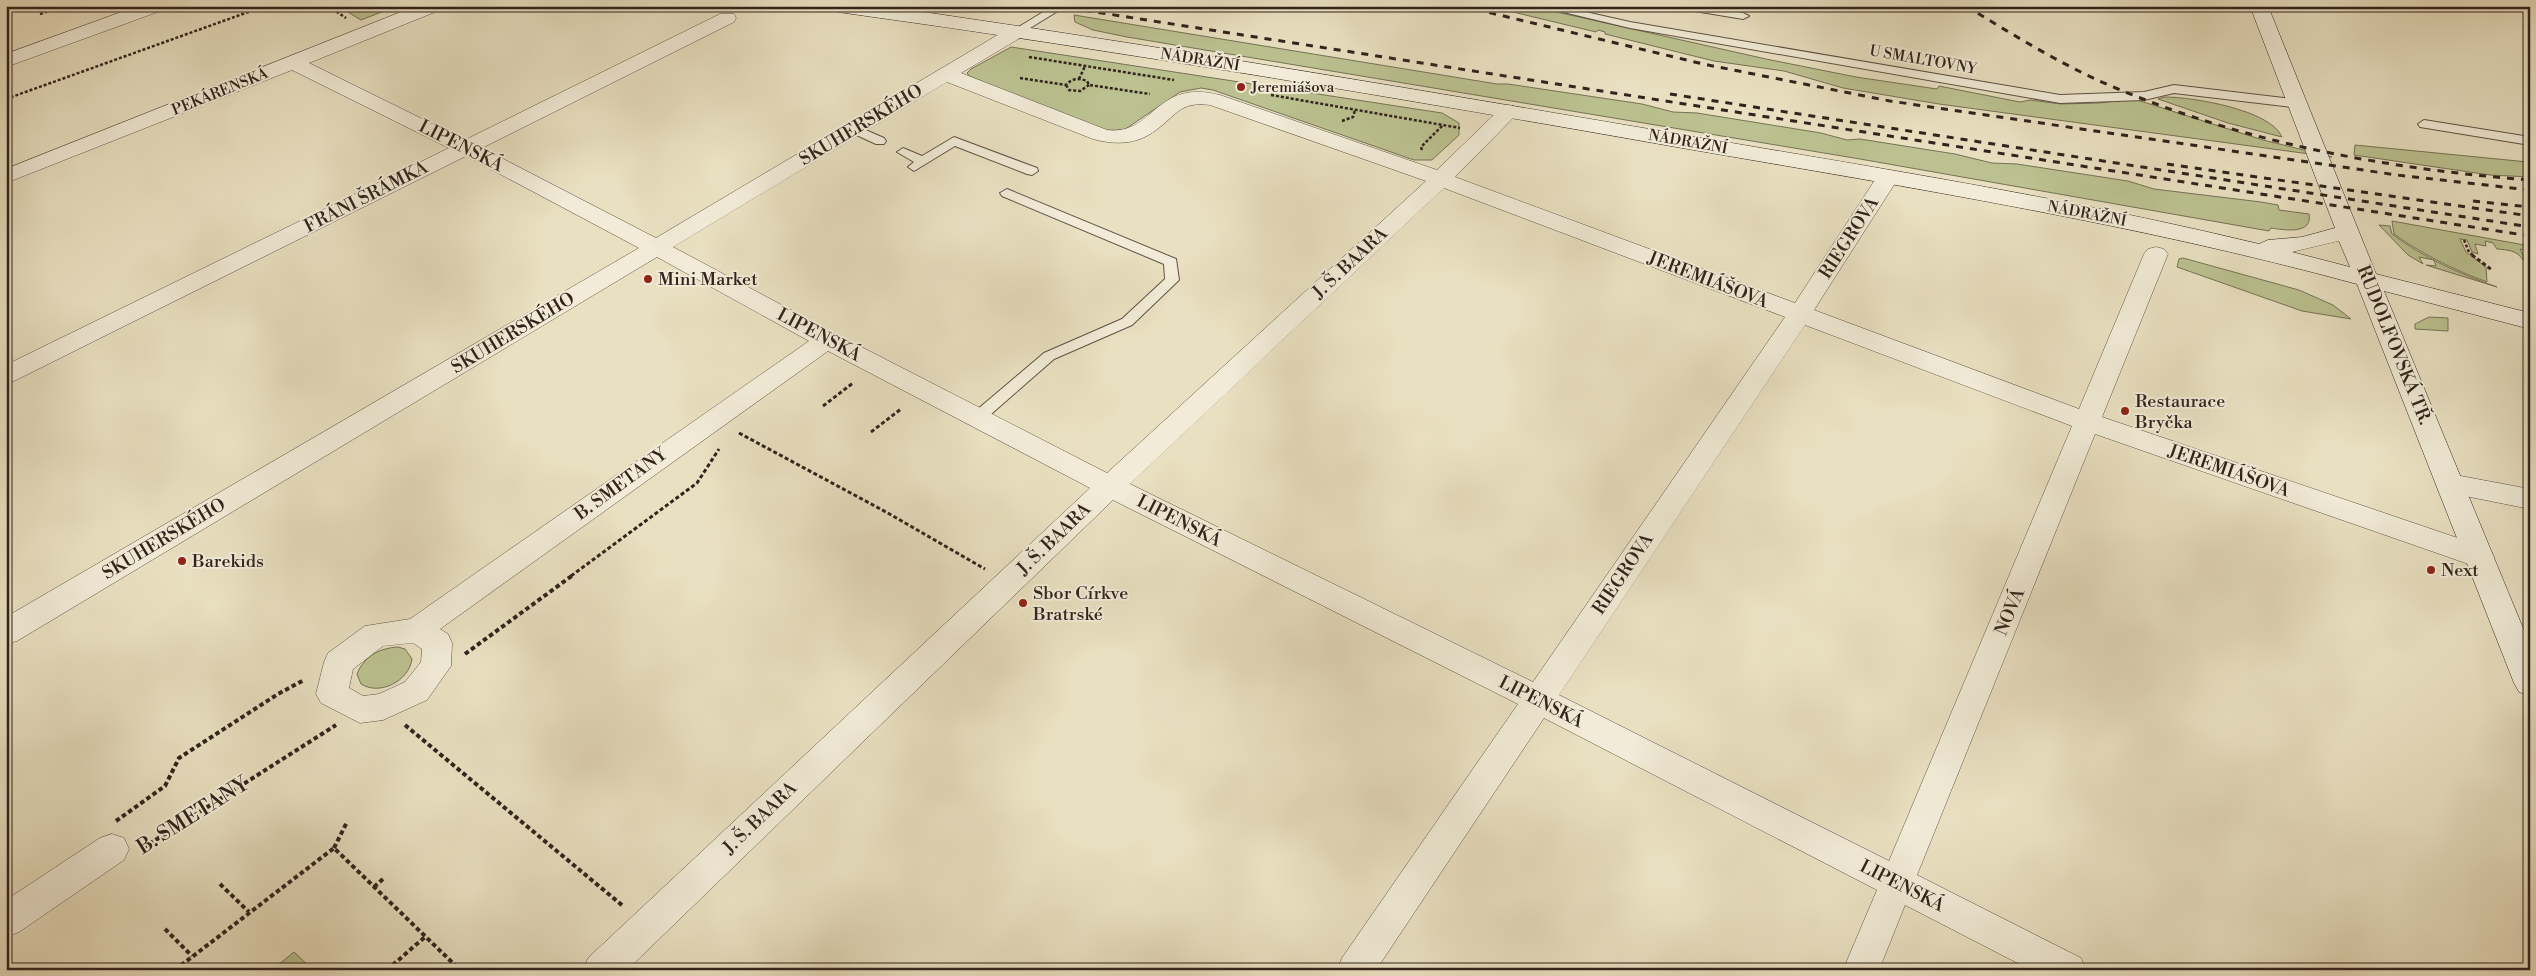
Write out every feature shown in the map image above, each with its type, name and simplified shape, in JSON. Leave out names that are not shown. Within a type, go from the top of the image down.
[{"type":"street","points":[[6,61],[156,6]]},
{"type":"street","name":"PEKÁRENSKÁ","points":[[6,177],[434,6]]},
{"type":"street","name":"NÁDRAŽNÍ","points":[[838,6],[1018,31],[1509,111],[1888,177],[2169,230],[2247,248],[2530,321]]},
{"type":"street","name":"RUDOLFOVSKÁ TŘ.","points":[[2259,6],[2300,104],[2347,232],[2369,281],[2530,683]]},
{"type":"street","name":"FRÁNI ŠRÁMKA","points":[[6,376],[727,18]]},
{"type":"street","name":"SKUHERSKÉHO","points":[[10,623],[657,248],[1018,31]]},
{"type":"street","name":"LIPENSKÁ","points":[[294,63],[657,248],[827,340],[1110,486],[1538,700],[2068,970]]},
{"type":"street","name":"JEREMIÁŠOVA","points":[[945,74],[1100,135],[1114,137],[1129,136],[1141,130],[1177,101],[1200,96],[1213,98],[1441,179],[2088,422],[2480,558]]},
{"type":"street","name":"J. Š. BAARA","points":[[601,970],[1110,486],[1441,179],[1509,111]]},
{"type":"street","name":"RIEGROVA","points":[[1355,970],[1800,314],[1888,177]]},
{"type":"street","points":[[2247,248],[2303,244],[2347,232]]},
{"type":"street","name":"NOVÁ","points":[[1862,970],[2156,254]]},
{"type":"street","name":"B. SMETANY","points":[[339,662],[376,635],[417,630],[827,340]]},
{"type":"street","points":[[2450,484],[2530,500]]},
{"type":"street","points":[[339,662],[332,694],[371,709],[416,691],[436,666],[436,643],[417,630]]},
{"type":"street","name":"B. SMETANY","points":[[6,920],[112,849]]},
{"type":"lane","points":[[1018,31],[1061,6]]},
{"type":"lane","name":"U SMALTOVNY","points":[[1543,6],[1735,44],[2060,100],[2144,96],[2174,89],[2300,104]]},
{"type":"lane","points":[[1683,6],[1742,19],[1735,44]]},
{"type":"lane","points":[[2424,124],[2530,141]]},
{"type":"lane","points":[[854,129],[880,141]]},
{"type":"lane","points":[[903,152],[918,164],[954,141],[1032,171]]},
{"type":"lane","points":[[977,418],[1049,356],[1127,322],[1172,280],[1171,262],[1007,193]]},
{"type":"path","points":[[40,14],[62,6]]},
{"type":"path","points":[[6,99],[265,6]]},
{"type":"path","points":[[328,6],[350,21]]},
{"type":"path","points":[[1079,79],[1086,66]]},
{"type":"path","points":[[1089,85],[1080,91],[1067,88],[1067,82],[1079,79],[1086,81],[1089,85],[1167,97],[1177,101]]},
{"type":"path","points":[[1338,123],[1353,117],[1354,110]]},
{"type":"path","points":[[1427,155],[1421,147],[1443,125]]},
{"type":"path","points":[[2464,240],[2469,252],[2492,270]]},
{"type":"path","points":[[2530,252],[2525,251],[2530,260]]},
{"type":"path","points":[[823,406],[853,383]]},
{"type":"path","points":[[871,432],[900,408]]},
{"type":"path","points":[[732,429],[886,512],[1008,583]]},
{"type":"path","points":[[460,659],[696,483],[722,444]]},
{"type":"path","points":[[112,849],[99,833],[165,786],[179,758],[278,694],[339,662]]},
{"type":"path","points":[[371,709],[647,927]]},
{"type":"path","name":"B. SMETANY","points":[[112,849],[123,860],[371,709]]},
{"type":"path","points":[[175,970],[334,848],[347,822]]},
{"type":"path","points":[[334,848],[460,970]]},
{"type":"path","points":[[374,887],[383,879]]},
{"type":"path","points":[[220,884],[250,912]]},
{"type":"path","points":[[164,929],[192,956]]},
{"type":"path","points":[[387,970],[426,936]]},
{"type":"green space","points":[[338,6],[397,6],[361,20]]},
{"type":"green space","points":[[1488,6],[1530,6],[1766,59],[1856,77],[1937,89],[1939,86],[2020,102],[2030,100],[2061,104],[2099,103],[2134,99],[2263,140],[2332,157],[1939,104],[1843,88],[1784,71],[1714,61],[1605,34],[1605,32],[1598,30],[1596,32]]},
{"type":"green space","points":[[1074,15],[1497,84],[1508,84],[1642,104],[1673,112],[1697,113],[1821,133],[1847,140],[1860,139],[1955,154],[1992,163],[2017,164],[2128,181],[2154,189],[2261,202],[2278,205],[2279,210],[2309,214],[2309,221],[2307,225],[2296,230],[2271,228],[2269,231],[1860,159],[1127,37],[1093,30],[1075,22]]},
{"type":"green space","points":[[1011,47],[1442,113],[1459,123],[1459,135],[1432,160],[1414,160],[1213,90],[1201,88],[1180,92],[1124,130],[1101,131],[969,76],[967,73]]},
{"type":"green space","points":[[2165,97],[2194,99],[2248,112],[2263,119],[2275,128],[2282,137],[2228,123],[2158,99]]},
{"type":"green space","points":[[2355,145],[2528,162],[2530,160],[2530,177],[2490,175],[2354,155]]},
{"type":"green space","points":[[2392,221],[2530,246],[2530,251],[2520,249],[2526,261],[2515,252],[2497,249],[2493,243],[2485,241],[2486,246],[2475,244],[2478,254],[2472,252],[2467,240],[2460,239],[2466,252],[2486,267],[2487,282],[2439,261],[2394,234]]},
{"type":"green space","points":[[2379,225],[2390,226],[2392,234],[2433,260],[2419,257],[2423,264],[2408,255]]},
{"type":"green space","points":[[2183,258],[2299,290],[2333,305],[2351,319],[2302,311],[2177,267],[2179,259]]},
{"type":"green space","points":[[2434,260],[2469,277],[2497,287],[2426,265],[2436,266]]},
{"type":"green space","points":[[2429,317],[2448,318],[2448,331],[2415,329],[2415,324]]},
{"type":"green space","points":[[398,647],[405,649],[412,659],[410,667],[400,680],[385,687],[377,688],[361,684],[357,674],[368,658],[379,651]]},
{"type":"green space","points":[[294,952],[313,970],[272,970]]},
{"type":"railway","points":[[1057,6],[2530,236]]},
{"type":"railway","points":[[1462,6],[1703,64],[1890,101],[2397,175],[2530,190]]},
{"type":"railway","points":[[1966,6],[2040,50],[2098,80],[2168,108],[2218,125],[2269,139],[2372,161],[2425,169],[2530,180]]},
{"type":"railway","points":[[1670,94],[2530,227]]},
{"type":"railway","points":[[2167,164],[2530,216]]},
{"type":"railway","points":[[2473,201],[2530,207]]},
{"type":"place","name":"Jeremiášova","points":[[1241,87]]},
{"type":"place","name":"Mini Market","points":[[648,279]]},
{"type":"place","name":"Restaurace Bryčka","points":[[2125,411]]},
{"type":"place","name":"Barekids","points":[[182,561]]},
{"type":"place","name":"Next","points":[[2431,570]]},
{"type":"place","name":"Sbor Církve Bratrské","points":[[1023,603]]}]
